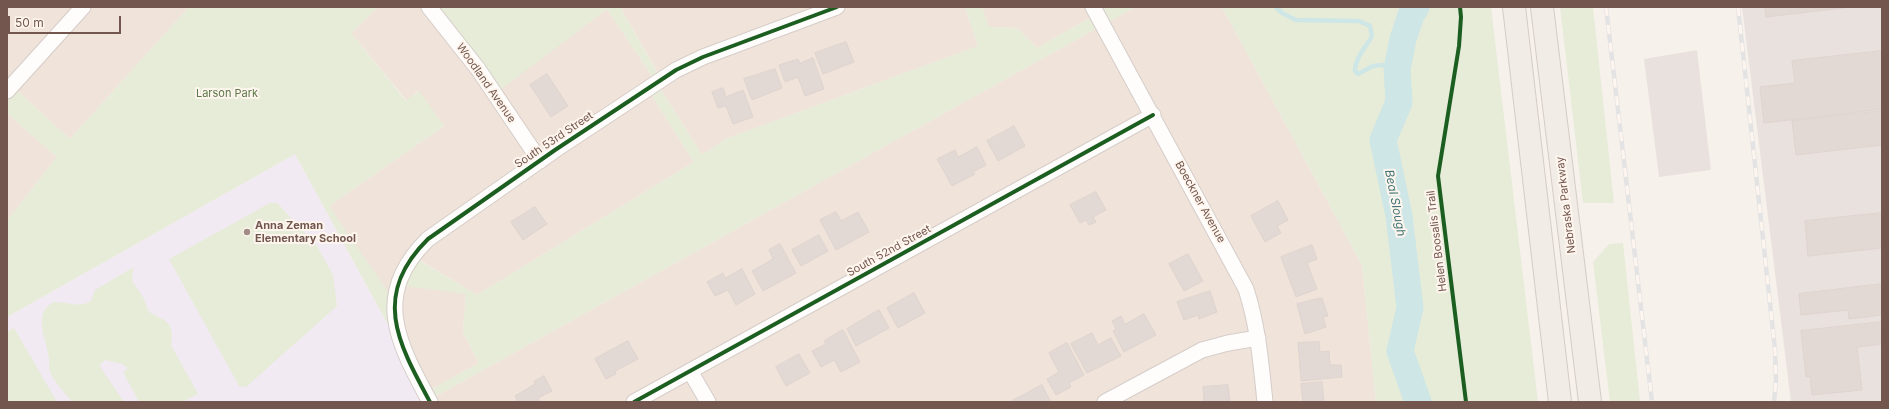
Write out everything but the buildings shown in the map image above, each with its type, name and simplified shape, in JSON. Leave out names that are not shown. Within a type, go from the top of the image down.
[{"type":"main road","points":[[1514,7],[1560,402]]},
{"type":"main road","name":"Nebraska Parkway","points":[[1542,7],[1590,402]]},
{"type":"street","points":[[7,92],[83,7]]},
{"type":"street","name":"Woodland Avenue","points":[[429,7],[478,69],[540,160]]},
{"type":"street","name":"South 53rd Street","points":[[430,402],[400,342],[394,311],[397,291],[405,267],[417,250],[431,236],[540,160],[676,70],[703,57],[837,7]]},
{"type":"street","name":"Boeckner Avenue","points":[[1095,10],[1246,289],[1254,314],[1265,402]]},
{"type":"street","name":"South 52nd Street","points":[[634,402],[1153,115]]},
{"type":"street","points":[[1105,402],[1202,350],[1228,343],[1258,338]]},
{"type":"street","points":[[690,371],[708,402]]},
{"type":"shaded area","points":[[7,7],[189,7],[70,139],[12,86],[7,91]]},
{"type":"shaded area","points":[[378,7],[429,7],[495,93],[607,9],[656,82],[647,88],[694,162],[477,295],[413,256],[466,294],[463,332],[479,363],[425,393],[329,206],[444,126],[418,91],[407,101],[351,33]]},
{"type":"shaded area","points":[[620,7],[965,7],[978,46],[726,139],[702,155],[656,82],[661,78]]},
{"type":"shaded area","points":[[982,7],[1093,7],[1097,14],[1037,48],[1017,28],[989,27]]},
{"type":"shaded area","points":[[1135,7],[1222,7],[1362,265],[1376,402],[430,402],[429,400]]},
{"type":"shaded area","points":[[1742,7],[1882,7],[1882,402],[1791,402]]},
{"type":"shaded area","points":[[1697,50],[1711,170],[1659,177],[1644,59]]},
{"type":"shaded area","points":[[7,113],[57,157],[7,221]]},
{"type":"shaded area","name":"Anna Zeman Elementary School","points":[[295,154],[430,402],[7,402],[7,317]]},
{"type":"green space","name":"Larson Park","points":[[189,7],[378,7],[351,33],[406,101],[419,91],[444,126],[329,206],[395,302],[417,378],[295,154],[7,317],[7,221],[57,157],[7,113],[7,91],[12,86],[70,139]]},
{"type":"green space","points":[[429,7],[620,7],[661,79],[656,82],[607,9],[495,94]]},
{"type":"green space","points":[[965,7],[982,7],[989,27],[1017,28],[1037,48],[1097,14],[1093,7],[1135,7],[429,400],[425,393],[479,363],[463,332],[466,294],[398,285],[412,256],[477,295],[694,162],[647,88],[656,82],[702,155],[726,139],[978,46]]},
{"type":"green space","points":[[1222,7],[1491,7],[1538,402],[1376,402],[1362,265]]},
{"type":"green space","points":[[1560,7],[1593,7],[1614,203],[1583,203]]},
{"type":"green space","points":[[270,203],[277,203],[317,246],[333,275],[337,306],[246,387],[239,386],[169,259]]},
{"type":"green space","points":[[1623,243],[1640,402],[1610,402],[1593,262],[1609,244]]},
{"type":"green space","points":[[134,267],[132,276],[133,282],[144,298],[149,312],[168,323],[172,331],[171,345],[198,394],[182,402],[139,402],[123,372],[128,368],[122,364],[105,360],[100,365],[101,368],[124,402],[72,402],[55,381],[50,372],[49,355],[42,325],[44,312],[48,306],[54,302],[77,305],[91,301],[95,290]]},
{"type":"green space","points":[[14,328],[57,402],[7,402],[7,332]]},
{"type":"waterway","points":[[1276,7],[1282,13],[1296,20],[1359,21],[1370,26],[1372,36],[1359,57],[1355,66],[1355,71],[1358,74],[1373,66],[1383,65],[1397,69]]},
{"type":"waterway","name":"Beal Slough","points":[[1416,7],[1411,15],[1403,39],[1397,69],[1399,102],[1383,140],[1399,216],[1410,308],[1400,351],[1418,402]]},
{"type":"railway","points":[[1606,7],[1652,402]]},
{"type":"railway","points":[[1738,7],[1775,350],[1776,380],[1774,402]]},
{"type":"cycle path","points":[[430,402],[408,360],[400,339],[396,319],[395,300],[400,280],[410,260],[428,239],[555,150],[676,70],[703,57],[837,7]]},
{"type":"cycle path","name":"Helen Boosalis Trail","points":[[1460,7],[1461,17],[1459,46],[1438,176],[1466,402]]},
{"type":"cycle path","points":[[634,402],[1153,115]]},
{"type":"place","name":"Anna Zeman Elementary School","points":[[247,232]]}]
